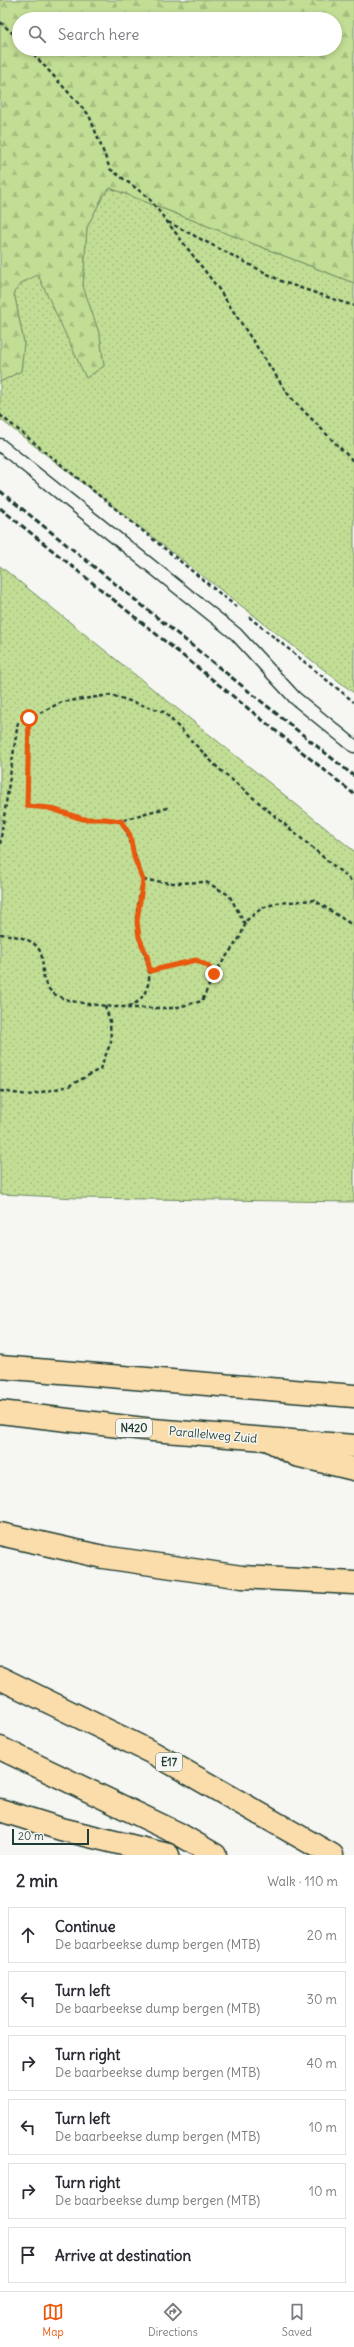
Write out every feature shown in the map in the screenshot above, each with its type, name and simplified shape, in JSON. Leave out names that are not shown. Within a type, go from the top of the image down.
[{"type":"highway","points":[[0,1367],[354,1396]]},
{"type":"highway","name":"Parallelweg Zuid","points":[[0,1412],[153,1430],[354,1446]]},
{"type":"highway","points":[[269,1440],[296,1455],[354,1469]]},
{"type":"highway","points":[[0,1534],[103,1557],[242,1577],[354,1583]]},
{"type":"highway","name":"E17","points":[[0,1678],[155,1754],[332,1855]]},
{"type":"highway","points":[[0,1748],[179,1834],[215,1855]]},
{"type":"highway","points":[[0,1810],[61,1829],[168,1855]]},
{"type":"lane","points":[[0,445],[236,634],[295,698],[354,746]]},
{"type":"path","points":[[0,22],[12,33]]},
{"type":"path","points":[[36,56],[90,115],[110,169],[148,196],[218,288],[290,397],[354,462]]},
{"type":"path","points":[[167,222],[283,282],[354,306]]},
{"type":"path","points":[[0,415],[354,702]]},
{"type":"path","points":[[168,808],[121,821],[83,819],[49,808],[27,806],[29,718],[62,702],[111,695],[164,712],[218,768],[354,883]]},
{"type":"path","points":[[0,844],[18,722]]},
{"type":"path","points":[[121,821],[130,835],[134,857],[143,880],[137,921],[139,937],[147,956],[150,971],[149,986],[141,1000],[126,1008]]},
{"type":"path","points":[[143,880],[174,883],[206,882],[229,895],[245,924]]},
{"type":"path","points":[[0,934],[20,936],[33,942],[41,950],[45,981],[55,994],[73,1001],[105,1006],[126,1008],[174,1008],[202,1001],[214,974],[240,937],[247,920],[262,908],[277,903],[314,900],[354,926]]},
{"type":"path","points":[[150,971],[196,960],[208,966],[214,974]]},
{"type":"path","points":[[0,1091],[29,1095],[49,1091],[69,1086],[100,1069],[111,1042],[110,1021],[105,1006]]},
{"type":"green space","points":[[0,0],[354,0],[354,283],[110,188],[103,196],[87,227],[83,286],[100,336],[104,366],[86,378],[38,275],[23,282],[14,292],[24,343],[21,371],[0,382]]},
{"type":"green space","points":[[110,188],[354,283],[354,693],[0,419],[0,382],[21,371],[24,343],[14,292],[23,282],[38,274],[86,378],[104,366],[100,336],[83,287],[87,227],[103,196]]},
{"type":"green space","points":[[0,566],[354,851],[354,1202],[78,1198],[0,1194]]},
{"type":"railway","points":[[0,491],[354,776]]},
{"type":"railway","points":[[0,508],[354,794]]},
{"type":"route","points":[[29,718],[27,806],[49,808],[83,819],[121,821],[130,835],[134,857],[143,880],[137,921],[139,937],[147,956],[150,971],[196,960],[208,966],[214,974]]}]
